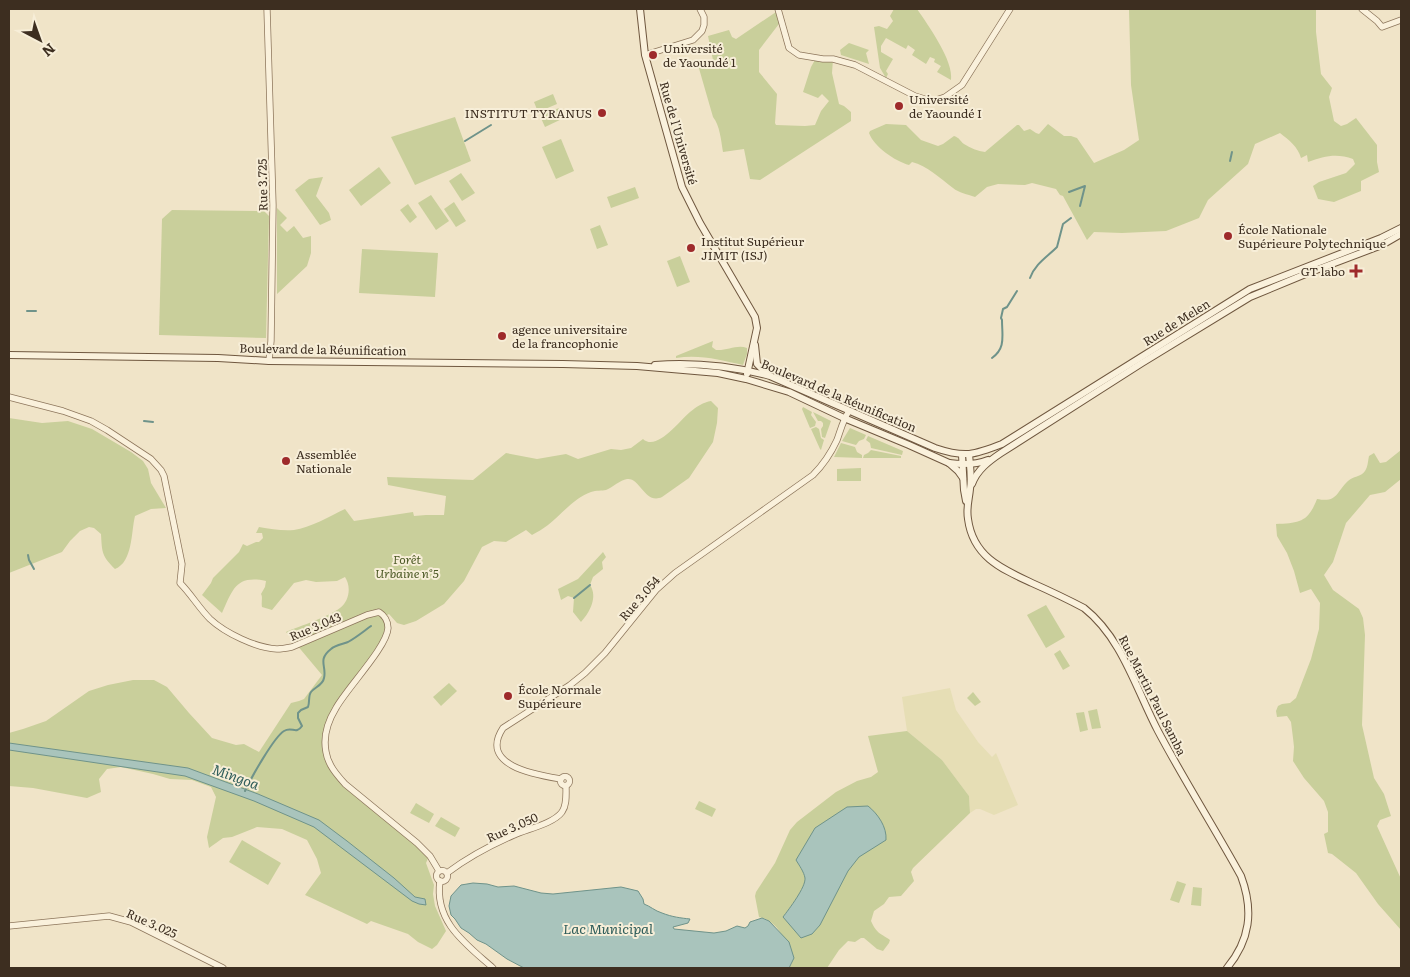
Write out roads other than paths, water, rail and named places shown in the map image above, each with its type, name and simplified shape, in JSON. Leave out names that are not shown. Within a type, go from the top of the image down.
[{"type":"main road","name":"Rue de l'Université","points":[[640,9],[645,55],[682,187],[700,223],[751,308],[754,317],[757,328],[746,379]]},
{"type":"main road","name":"Rue de Melen","points":[[968,454],[1002,444],[1250,289],[1381,238],[1401,228]]},
{"type":"main road","name":"Rue de Melen","points":[[994,458],[1134,368],[1250,297],[1382,245],[1401,234]]},
{"type":"main road","name":"Rue de l'Université","points":[[755,336],[757,364],[770,376]]},
{"type":"main road","name":"Boulevard de la Réunification","points":[[9,354],[218,358],[269,361],[494,362],[636,366],[718,373],[789,392],[949,463]]},
{"type":"main road","name":"Boulevard de la Réunification","points":[[636,366],[706,364],[749,370],[770,376],[935,448],[951,453],[968,454]]},
{"type":"main road","name":"Rue Martin Paul Samba","points":[[968,454],[970,464],[970,489],[967,503],[968,519],[973,538],[979,548],[1004,571],[1084,608],[1101,624],[1122,655],[1158,731],[1244,884],[1248,899],[1249,917],[1244,940],[1235,958],[1227,968]]},
{"type":"main road","points":[[967,503],[962,465],[968,454]]},
{"type":"main road","points":[[949,463],[962,465],[978,464],[994,458]]},
{"type":"main road","points":[[970,489],[978,472],[994,458]]},
{"type":"main road","points":[[949,463],[964,478]]},
{"type":"street","name":"Rue 3.725","points":[[268,9],[273,205],[269,361]]},
{"type":"street","points":[[645,55],[693,40],[702,31],[704,25],[704,17],[700,9]]},
{"type":"street","points":[[778,9],[789,48],[799,55],[855,64],[915,96],[928,100],[945,97],[962,85],[1010,9]]},
{"type":"street","points":[[1362,9],[1377,20],[1382,27],[1401,20]]},
{"type":"street","name":"Rue 3.043","points":[[9,397],[64,411],[91,422],[138,450],[157,464],[164,476],[182,564],[180,583],[189,591],[198,606],[210,619],[228,632],[264,647],[282,649],[292,647],[367,615],[379,612],[383,614],[388,625],[386,638],[344,694],[335,710],[328,724],[326,753],[329,763],[345,784],[430,856],[439,871]]},
{"type":"street","name":"Rue 3.054","points":[[566,786],[570,780],[565,777],[561,779],[530,773],[515,768],[504,759],[498,750],[497,741],[503,728],[570,685],[585,673],[605,653],[656,590],[675,573],[822,466],[829,456],[844,418],[849,411]]},
{"type":"street","name":"Rue 3.050","points":[[446,873],[460,863],[513,835],[558,816],[563,811],[566,803],[566,786]]},
{"type":"street","points":[[440,881],[446,878],[446,873],[443,870],[439,871],[436,875],[440,881],[440,902],[447,921],[454,932],[493,968]]},
{"type":"street","name":"Rue 3.025","points":[[9,926],[109,916],[131,922],[223,968]]},
{"type":"water","points":[[9,743],[188,768],[258,794],[319,820],[394,878],[415,897],[425,899],[426,905],[412,901],[314,827],[254,801],[185,776],[9,750]]},
{"type":"water","points":[[868,806],[881,821],[885,830],[886,840],[859,857],[848,871],[820,925],[812,934],[801,938],[783,917],[797,898],[805,882],[804,873],[796,860],[815,828],[847,807]]},
{"type":"water","name":"Lac Municipal","points":[[473,883],[498,887],[514,886],[553,894],[621,887],[638,891],[644,904],[657,911],[690,919],[688,923],[673,927],[674,929],[714,933],[726,931],[737,926],[745,928],[750,922],[762,918],[769,921],[789,942],[794,958],[789,968],[524,968],[477,940],[461,928],[451,915],[449,906],[451,896],[461,885]]},
{"type":"waterway","points":[[465,141],[491,125]]},
{"type":"waterway","points":[[1230,161],[1232,152]]},
{"type":"waterway","points":[[1069,192],[1085,186],[1080,206]]},
{"type":"waterway","points":[[1030,278],[1038,265],[1057,247],[1063,224],[1071,218]]},
{"type":"waterway","points":[[992,358],[1001,346],[1003,336],[1001,318],[1003,309],[1007,307],[1017,291]]},
{"type":"waterway","points":[[27,311],[36,311]]},
{"type":"waterway","points":[[144,421],[153,422]]},
{"type":"waterway","points":[[28,555],[34,569]]},
{"type":"waterway","points":[[574,598],[590,585]]},
{"type":"waterway","name":"Mingoa","points":[[245,791],[263,758],[280,735],[284,731],[289,729],[298,730],[302,726],[298,713],[308,707],[311,692],[323,680],[325,674],[324,656],[335,646],[348,642],[371,626]]},
{"type":"place","name":"Université de Yaoundé 1","points":[[653,55]]},
{"type":"place","name":"Université de Yaoundé I","points":[[899,106]]},
{"type":"place","name":"INSTITUT TYRANUS","points":[[602,113]]},
{"type":"place","name":"École Nationale Supérieure Polytechnique","points":[[1228,236]]},
{"type":"place","name":"Institut Supérieur JIMIT (ISJ)","points":[[691,248]]},
{"type":"place","name":"GT labo","points":[[1356,271]]},
{"type":"place","name":"agence universitaire de la francophonie","points":[[502,336]]},
{"type":"place","name":"Assemblée Nationale","points":[[286,461]]},
{"type":"place","name":"École Normale Supérieure","points":[[508,696]]},
{"type":"park label","name":"Forêt Urbaine n°5","points":[[407,566]]}]
